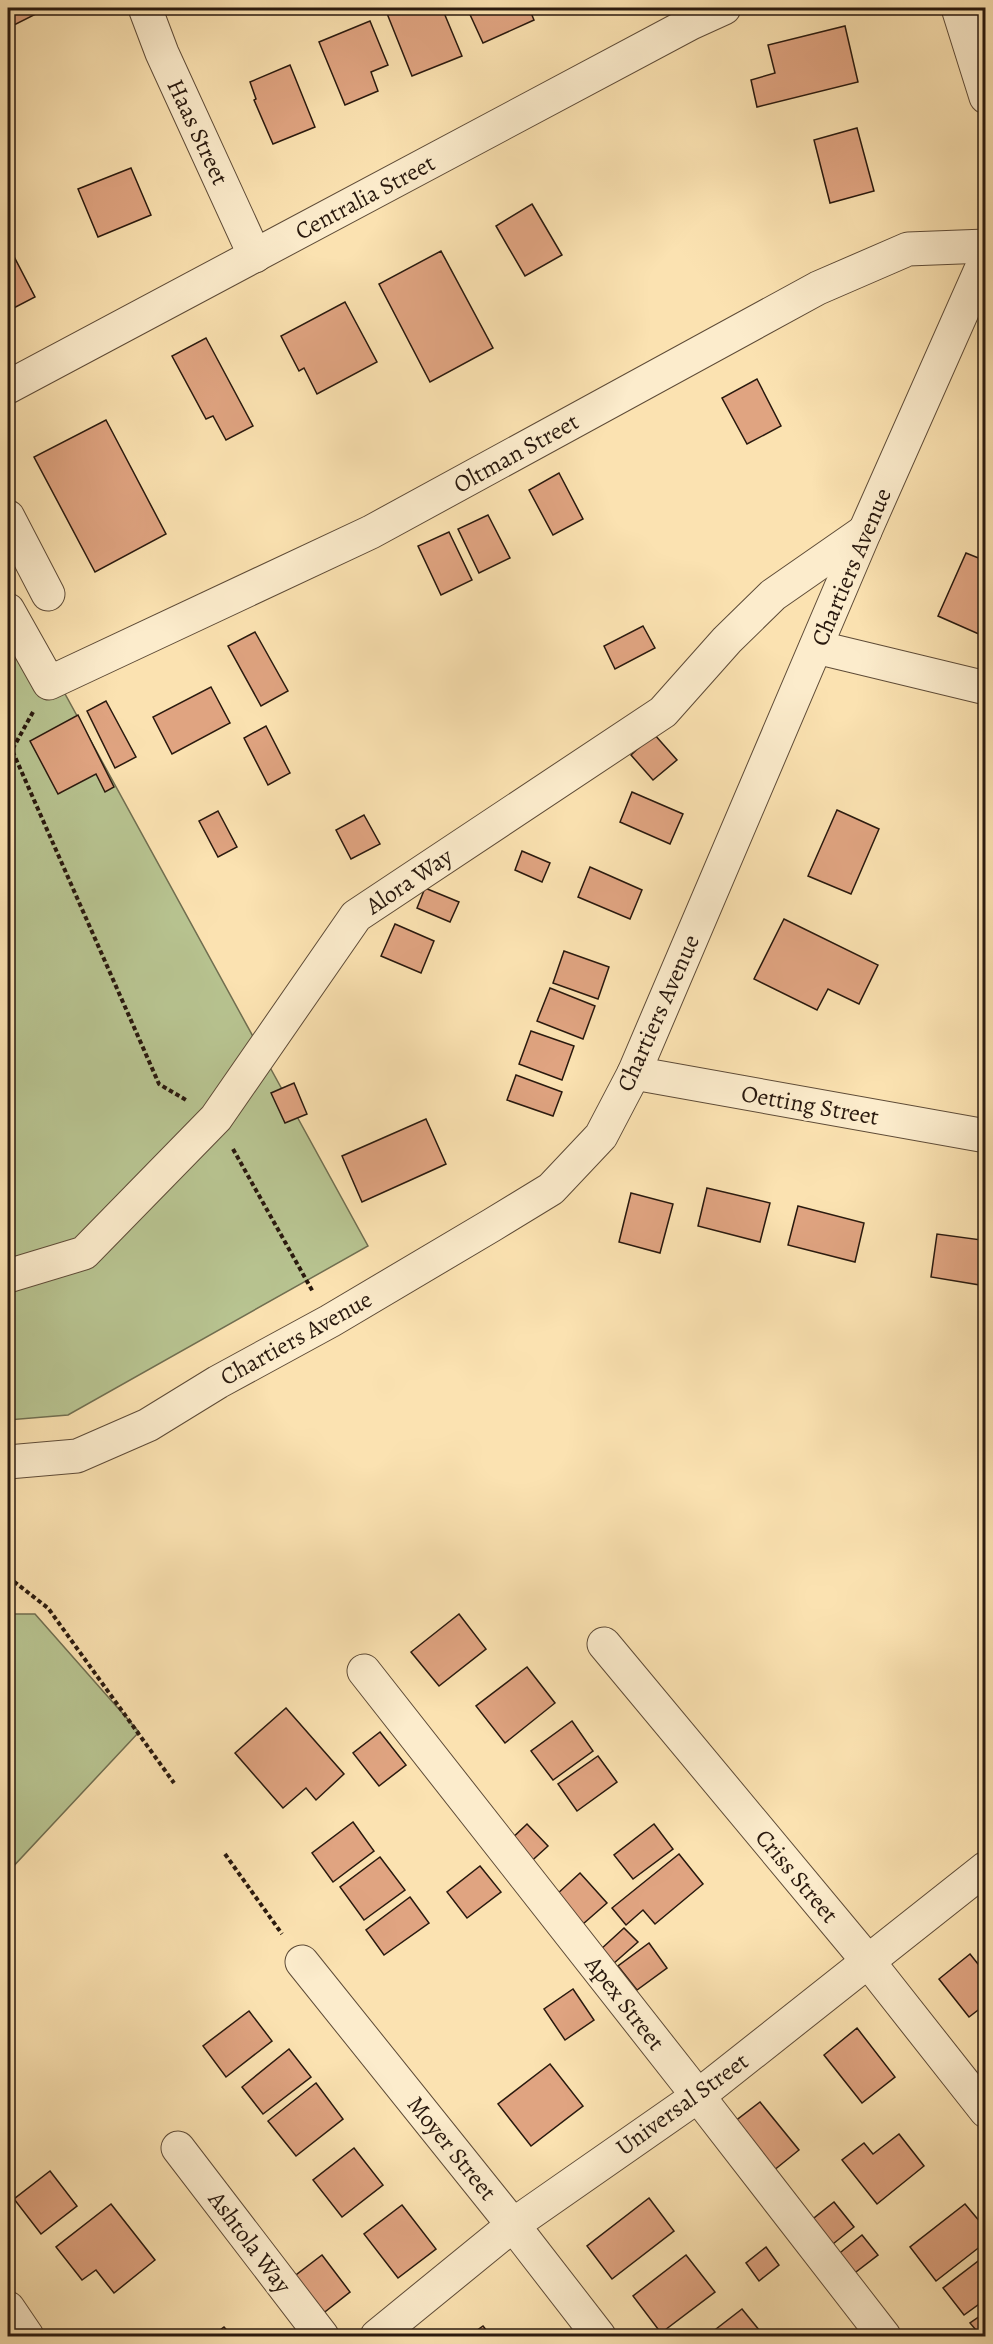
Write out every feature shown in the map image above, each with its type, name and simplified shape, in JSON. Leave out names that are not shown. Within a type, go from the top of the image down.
[{"type":"street","name":"Haas Street","points":[[145,8],[162,53],[255,256]]},
{"type":"street","name":"Centralia Street","points":[[8,387],[681,28],[724,8]]},
{"type":"street","points":[[958,8],[986,97]]},
{"type":"street","name":"Oltman Street","points":[[50,683],[371,532],[818,288],[908,249],[986,246]]},
{"type":"street","name":"Chartiers Avenue","points":[[8,1462],[77,1456],[148,1425],[218,1382],[330,1321],[550,1189],[601,1136],[634,1073],[865,531],[986,258]]},
{"type":"street","points":[[8,517],[48,594]]},
{"type":"street","name":"Alora Way","points":[[8,1276],[84,1253],[216,1118],[356,916],[663,712],[727,640],[773,595],[865,531]]},
{"type":"street","points":[[8,610],[50,683]]},
{"type":"street","points":[[816,646],[986,688]]},
{"type":"street","name":"Oetting Street","points":[[634,1073],[986,1136]]},
{"type":"street","name":"Criss Street","points":[[604,1644],[867,1960],[986,2111]]},
{"type":"street","name":"Apex Street","points":[[364,1671],[884,2337]]},
{"type":"street","name":"Universal Street","points":[[377,2337],[513,2225],[698,2096],[986,1868]]},
{"type":"street","name":"Moyer Street","points":[[302,1962],[513,2225],[599,2337]]},
{"type":"street","name":"Ashtola Way","points":[[178,2148],[322,2337]]},
{"type":"street","points":[[8,2308],[27,2337]]},
{"type":"path","points":[[50,683],[12,750],[159,1084],[216,1118],[330,1321]]},
{"type":"path","points":[[8,1577],[48,1608],[174,1783]]},
{"type":"path","points":[[225,1854],[302,1962]]},
{"type":"green space","points":[[8,590],[368,1246],[68,1415],[8,1420]]},
{"type":"green space","points":[[8,1614],[35,1614],[139,1732],[8,1872]]},
{"type":"building","points":[[8,8],[33,8],[36,14],[8,28]]},
{"type":"building","points":[[394,8],[442,8],[462,56],[412,76],[386,11]]},
{"type":"building","points":[[467,8],[529,8],[534,20],[483,43]]},
{"type":"building","points":[[370,21],[388,65],[371,72],[378,91],[345,105],[319,42]]},
{"type":"building","points":[[845,26],[858,82],[757,107],[751,80],[775,73],[768,45]]},
{"type":"building","points":[[290,65],[315,127],[273,144],[254,100],[256,99],[250,82]]},
{"type":"building","points":[[857,128],[874,191],[830,203],[814,140]]},
{"type":"building","points":[[131,168],[151,215],[98,237],[78,189]]},
{"type":"building","points":[[532,204],[562,255],[525,276],[496,226]]},
{"type":"building","points":[[8,245],[35,297],[8,311]]},
{"type":"building","points":[[441,251],[493,348],[430,382],[379,284]]},
{"type":"building","points":[[345,302],[377,362],[317,394],[304,368],[299,371],[281,336]]},
{"type":"building","points":[[206,338],[253,426],[226,440],[213,416],[206,419],[172,356]]},
{"type":"building","points":[[757,379],[781,426],[747,444],[722,398]]},
{"type":"building","points":[[106,420],[166,534],[95,572],[34,457]]},
{"type":"building","points":[[559,473],[583,519],[553,535],[529,490]]},
{"type":"building","points":[[488,515],[510,558],[479,573],[458,529]]},
{"type":"building","points":[[449,532],[472,580],[441,595],[418,546]]},
{"type":"building","points":[[966,553],[986,561],[986,624],[981,635],[938,616]]},
{"type":"building","points":[[643,626],[655,648],[615,669],[604,646]]},
{"type":"building","points":[[255,632],[288,691],[261,706],[228,646]]},
{"type":"building","points":[[211,687],[230,723],[172,754],[153,717]]},
{"type":"building","points":[[106,701],[136,757],[115,768],[87,711]]},
{"type":"building","points":[[78,715],[114,787],[105,792],[96,774],[58,794],[30,741]]},
{"type":"building","points":[[266,726],[290,773],[268,785],[244,738]]},
{"type":"building","points":[[654,734],[677,760],[653,780],[631,755]]},
{"type":"building","points":[[632,792],[683,814],[670,844],[620,822]]},
{"type":"building","points":[[837,810],[879,829],[851,894],[808,876]]},
{"type":"building","points":[[218,811],[237,847],[218,857],[199,821]]},
{"type":"building","points":[[364,815],[380,844],[351,859],[336,830]]},
{"type":"building","points":[[522,851],[550,863],[542,882],[515,870]]},
{"type":"building","points":[[590,867],[642,890],[630,919],[578,897]]},
{"type":"building","points":[[425,888],[459,902],[450,922],[417,908]]},
{"type":"building","points":[[784,919],[878,965],[859,1004],[828,989],[817,1010],[754,979]]},
{"type":"building","points":[[395,924],[434,941],[421,973],[381,956]]},
{"type":"building","points":[[564,951],[609,967],[598,999],[553,983]]},
{"type":"building","points":[[550,988],[595,1006],[583,1039],[537,1021]]},
{"type":"building","points":[[531,1031],[574,1046],[562,1080],[519,1064]]},
{"type":"building","points":[[516,1075],[562,1092],[553,1116],[507,1100]]},
{"type":"building","points":[[294,1083],[307,1114],[285,1123],[271,1093]]},
{"type":"building","points":[[426,1119],[446,1164],[362,1202],[342,1156]]},
{"type":"building","points":[[707,1188],[770,1203],[760,1242],[698,1226]]},
{"type":"building","points":[[631,1193],[673,1204],[660,1253],[619,1242]]},
{"type":"building","points":[[798,1206],[864,1223],[855,1262],[788,1245]]},
{"type":"building","points":[[984,1218],[986,1286],[931,1277],[937,1234],[981,1240]]},
{"type":"building","points":[[459,1614],[486,1649],[439,1686],[411,1652]]},
{"type":"building","points":[[527,1667],[555,1703],[505,1743],[476,1706]]},
{"type":"building","points":[[286,1708],[344,1774],[316,1800],[306,1788],[283,1808],[235,1753]]},
{"type":"building","points":[[572,1721],[593,1751],[553,1780],[531,1751]]},
{"type":"building","points":[[380,1732],[406,1765],[379,1786],[353,1753]]},
{"type":"building","points":[[598,1756],[617,1782],[577,1811],[558,1784]]},
{"type":"building","points":[[353,1822],[374,1851],[333,1882],[312,1853]]},
{"type":"building","points":[[527,1824],[548,1846],[525,1867],[505,1845]]},
{"type":"building","points":[[654,1824],[673,1849],[633,1879],[614,1855]]},
{"type":"building","points":[[679,1854],[703,1884],[655,1924],[643,1910],[626,1925],[612,1908]]},
{"type":"building","points":[[380,1857],[405,1890],[364,1920],[340,1887]]},
{"type":"building","points":[[480,1866],[501,1892],[467,1918],[447,1892]]},
{"type":"building","points":[[580,1873],[607,1903],[583,1924],[556,1895]]},
{"type":"building","points":[[410,1897],[429,1923],[384,1955],[366,1930]]},
{"type":"building","points":[[624,1928],[638,1942],[613,1964],[600,1950]]},
{"type":"building","points":[[649,1943],[667,1968],[637,1990],[618,1966]]},
{"type":"building","points":[[970,1954],[986,1974],[986,2004],[969,2017],[939,1979]]},
{"type":"building","points":[[573,1989],[594,2020],[565,2040],[544,2009]]},
{"type":"building","points":[[249,2011],[272,2041],[226,2077],[203,2046]]},
{"type":"building","points":[[857,2028],[895,2077],[862,2103],[824,2055]]},
{"type":"building","points":[[289,2049],[311,2077],[263,2114],[242,2087]]},
{"type":"building","points":[[550,2064],[583,2106],[531,2146],[498,2104]]},
{"type":"building","points":[[316,2083],[343,2119],[296,2156],[268,2121]]},
{"type":"building","points":[[760,2102],[799,2150],[773,2171],[734,2122]]},
{"type":"building","points":[[899,2134],[924,2166],[877,2204],[842,2160],[864,2143],[873,2154]]},
{"type":"building","points":[[354,2148],[383,2185],[342,2217],[313,2180]]},
{"type":"building","points":[[50,2171],[77,2206],[41,2234],[14,2199]]},
{"type":"building","points":[[649,2198],[674,2231],[612,2279],[587,2246]]},
{"type":"building","points":[[834,2202],[854,2227],[828,2248],[809,2222]]},
{"type":"building","points":[[111,2204],[155,2260],[114,2293],[96,2270],[82,2280],[56,2247]]},
{"type":"building","points":[[965,2204],[986,2229],[986,2242],[936,2281],[910,2247]]},
{"type":"building","points":[[402,2205],[436,2249],[398,2278],[364,2234]]},
{"type":"building","points":[[862,2235],[878,2255],[852,2275],[836,2256]]},
{"type":"building","points":[[766,2247],[779,2265],[759,2281],[746,2263]]},
{"type":"building","points":[[322,2255],[350,2292],[321,2315],[292,2278]]},
{"type":"building","points":[[686,2255],[715,2292],[661,2333],[633,2296]]},
{"type":"building","points":[[986,2255],[986,2299],[964,2315],[943,2288]]},
{"type":"building","points":[[742,2309],[764,2336],[707,2336]]},
{"type":"building","points":[[986,2312],[986,2336],[981,2336],[970,2323]]},
{"type":"building","points":[[483,2326],[491,2336],[469,2336]]},
{"type":"building","points":[[224,2327],[232,2336],[212,2336]]}]
